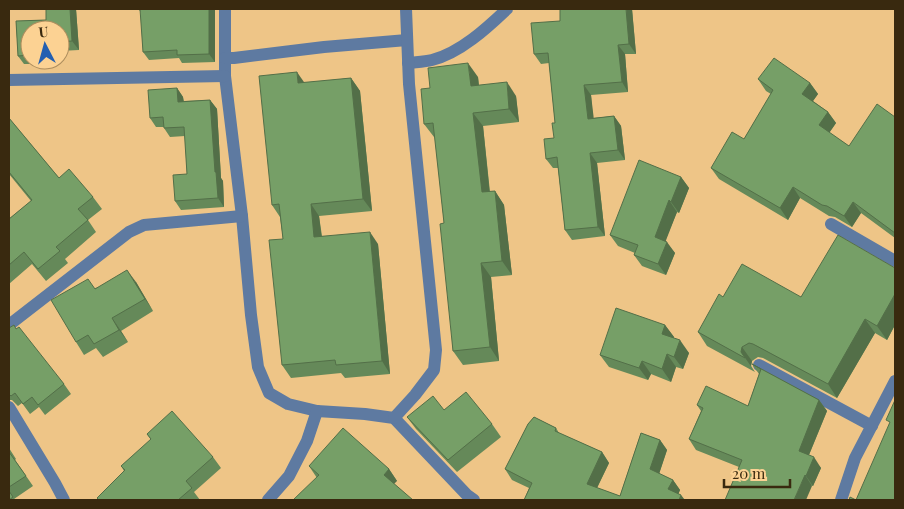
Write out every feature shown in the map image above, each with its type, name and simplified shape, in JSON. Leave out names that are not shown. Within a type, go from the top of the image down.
[{"type":"street","points":[[225,9],[225,76],[258,367],[268,393],[288,404],[317,411],[394,418],[468,499]]},
{"type":"street","points":[[394,418],[434,370],[436,350],[415,142],[408,62],[406,9]]},
{"type":"street","points":[[408,62],[432,60],[458,49],[488,28],[507,9]]},
{"type":"street","points":[[225,58],[407,40]]},
{"type":"street","points":[[9,80],[225,76]]},
{"type":"street","points":[[9,325],[130,232],[144,226],[242,216]]},
{"type":"street","points":[[831,224],[895,261]]},
{"type":"street","points":[[760,365],[872,426]]},
{"type":"street","points":[[841,500],[855,458],[895,381]]},
{"type":"street","points":[[9,407],[64,500]]},
{"type":"street","points":[[268,500],[289,476],[307,442],[317,411]]},
{"type":"building","points":[[46,9],[70,9],[72,41],[70,41],[70,20],[46,20]]},
{"type":"building","points":[[140,9],[209,9],[209,54],[177,55],[177,50],[143,52]]},
{"type":"building","points":[[560,9],[626,9],[629,44],[618,45],[622,82],[584,85],[588,119],[614,116],[618,150],[590,153],[598,227],[565,230],[557,157],[546,159],[544,139],[554,138],[552,123],[555,123],[548,53],[534,54],[531,23],[560,21]]},
{"type":"building","points":[[16,21],[20,21],[20,56],[18,56]]},
{"type":"building","points":[[774,58],[810,83],[802,94],[828,112],[819,125],[849,146],[877,104],[895,117],[895,233],[853,202],[844,216],[793,187],[780,208],[711,168],[732,132],[744,139],[773,90],[758,79]]},
{"type":"building","points":[[468,63],[471,86],[507,82],[509,109],[473,113],[482,192],[495,191],[502,261],[481,263],[490,347],[453,351],[440,224],[444,223],[433,123],[424,124],[421,89],[430,88],[428,68]]},
{"type":"building","points":[[297,72],[298,83],[351,78],[363,199],[311,204],[314,237],[370,232],[382,361],[336,365],[335,360],[282,365],[269,240],[283,239],[279,204],[272,205],[259,76]]},
{"type":"building","points":[[177,88],[178,102],[210,100],[218,198],[175,201],[173,175],[187,174],[184,127],[164,128],[163,117],[150,118],[148,90]]},
{"type":"building","points":[[9,118],[59,178],[69,169],[93,197],[78,209],[88,220],[56,247],[60,251],[38,269],[24,252],[9,265],[9,219],[32,200],[9,172]]},
{"type":"building","points":[[639,160],[681,177],[671,202],[669,200],[655,237],[667,242],[658,264],[634,255],[638,245],[610,235]]},
{"type":"building","points":[[838,235],[895,268],[895,294],[877,326],[865,319],[828,384],[753,344],[749,343],[742,347],[741,352],[745,358],[698,332],[719,294],[723,297],[742,264],[801,297]]},
{"type":"building","points":[[127,270],[145,299],[112,318],[119,330],[94,344],[88,335],[76,342],[51,300],[88,279],[95,289]]},
{"type":"building","points":[[616,308],[665,325],[662,334],[680,340],[674,357],[667,354],[662,369],[642,361],[639,368],[600,355]]},
{"type":"building","points":[[14,325],[16,329],[19,327],[64,384],[38,405],[32,397],[23,404],[15,393],[11,396],[9,394],[9,328]]},
{"type":"building","points":[[752,364],[819,400],[799,451],[814,457],[794,500],[725,500],[742,460],[689,439],[703,408],[697,405],[706,386],[748,406],[761,369]]},
{"type":"building","points":[[466,392],[492,424],[448,460],[407,417],[433,396],[444,410]]},
{"type":"building","points":[[895,400],[895,500],[856,500],[890,422],[886,420]]},
{"type":"building","points":[[172,411],[213,457],[186,481],[192,488],[178,500],[99,500],[97,498],[125,470],[121,466],[151,439],[147,434]]},
{"type":"building","points":[[534,417],[556,428],[555,431],[602,452],[587,484],[620,496],[641,433],[660,440],[650,469],[673,480],[668,489],[681,495],[679,500],[524,500],[532,483],[505,469],[528,424]]},
{"type":"building","points":[[343,428],[389,469],[384,475],[413,500],[293,500],[319,475],[309,466]]},
{"type":"building","points":[[9,452],[26,476],[9,487]]},
{"type":"building","points":[[9,491],[13,497],[9,500]]}]
